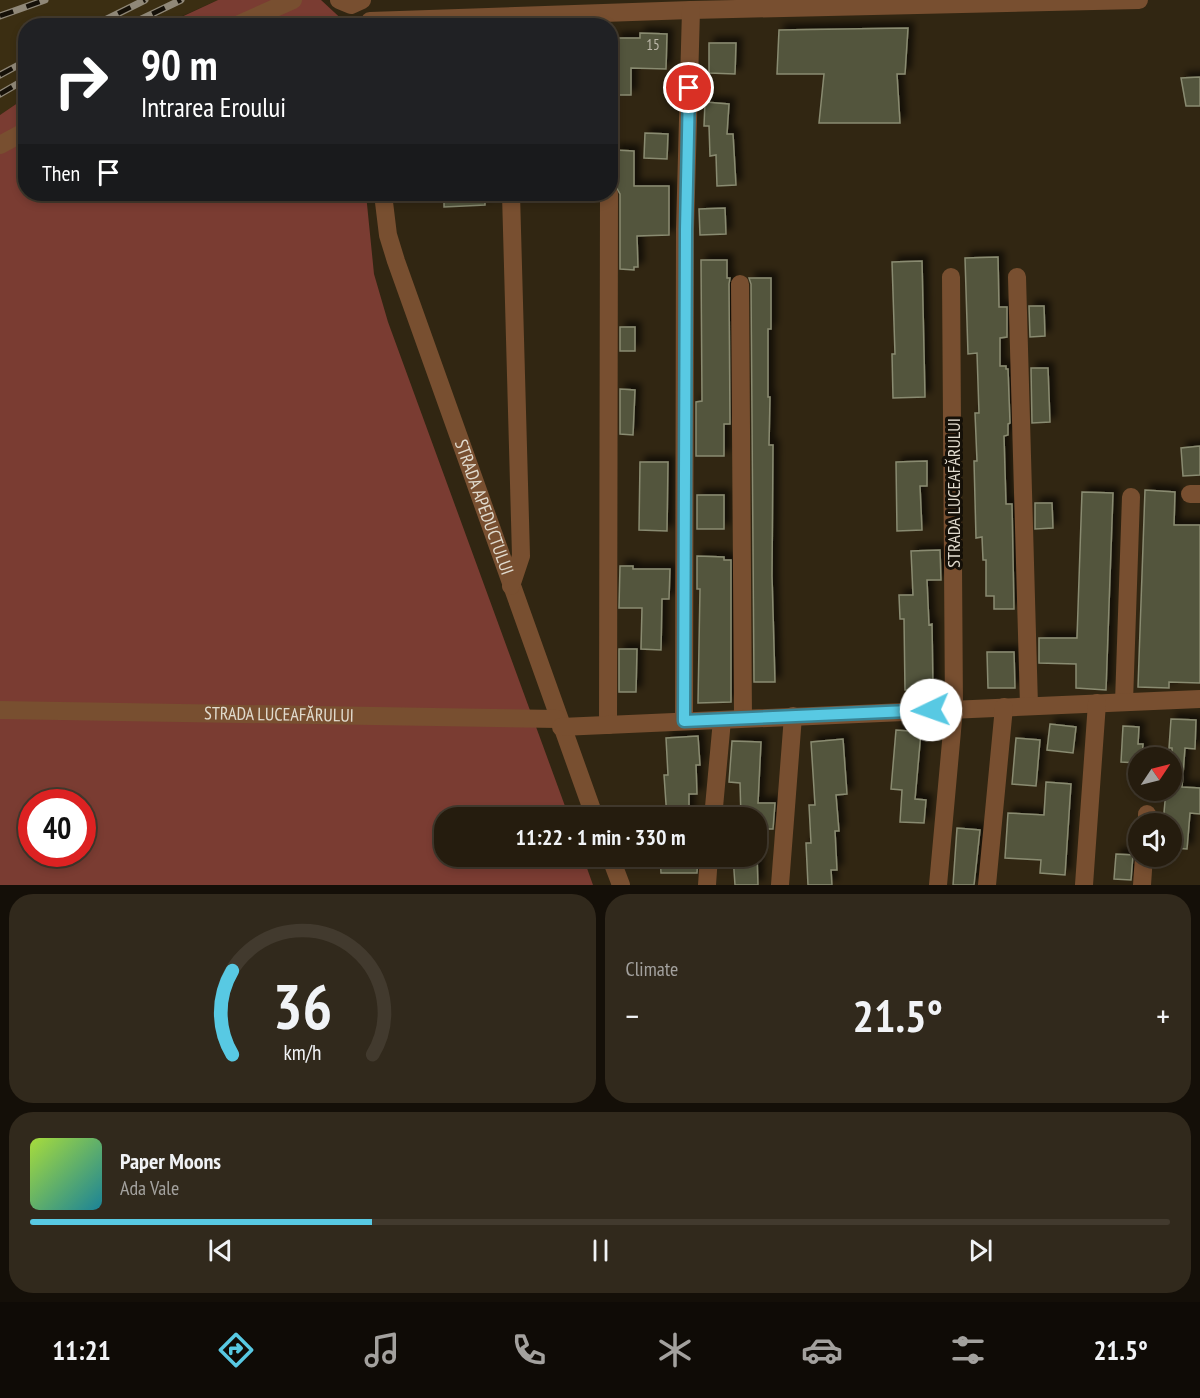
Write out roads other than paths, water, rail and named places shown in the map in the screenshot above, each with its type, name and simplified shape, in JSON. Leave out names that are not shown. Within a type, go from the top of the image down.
[{"type":"street","points":[[253,18],[293,0]]},
{"type":"street","points":[[339,0],[351,5],[361,1],[368,18]]},
{"type":"street","points":[[618,18],[691,10],[1139,0]]},
{"type":"street","points":[[684,721],[686,229],[691,10]]},
{"type":"street","points":[[0,145],[18,135]]},
{"type":"street","name":"STRADA APEDUCTULUI","points":[[384,201],[388,235],[396,261],[591,807]]},
{"type":"street","points":[[511,201],[521,556],[511,586]]},
{"type":"street","points":[[608,725],[609,201]]},
{"type":"street","name":"STRADA LUCEAFĂRULUI","points":[[951,276],[954,709]]},
{"type":"street","points":[[1017,277],[1029,706]]},
{"type":"street","points":[[740,284],[743,718]]},
{"type":"street","points":[[1124,702],[1131,497]]},
{"type":"street","name":"STRADA LUCEAFĂRULUI","points":[[0,710],[608,725],[1200,699]]},
{"type":"street","points":[[1084,885],[1097,703]]},
{"type":"street","points":[[987,885],[1004,707]]},
{"type":"street","points":[[938,885],[954,709]]},
{"type":"street","points":[[780,885],[793,717]]},
{"type":"street","points":[[714,807],[722,720]]},
{"type":"street","points":[[614,867],[621,885]]},
{"type":"street","points":[[707,885],[708,867]]},
{"type":"street","points":[[1142,885],[1143,867]]},
{"type":"railway","points":[[0,16],[45,0]]},
{"type":"railway","points":[[109,18],[145,0]]},
{"type":"railway","points":[[144,18],[181,0]]},
{"type":"railway","points":[[0,75],[18,65]]},
{"type":"railway","points":[[0,94],[18,84]]}]
